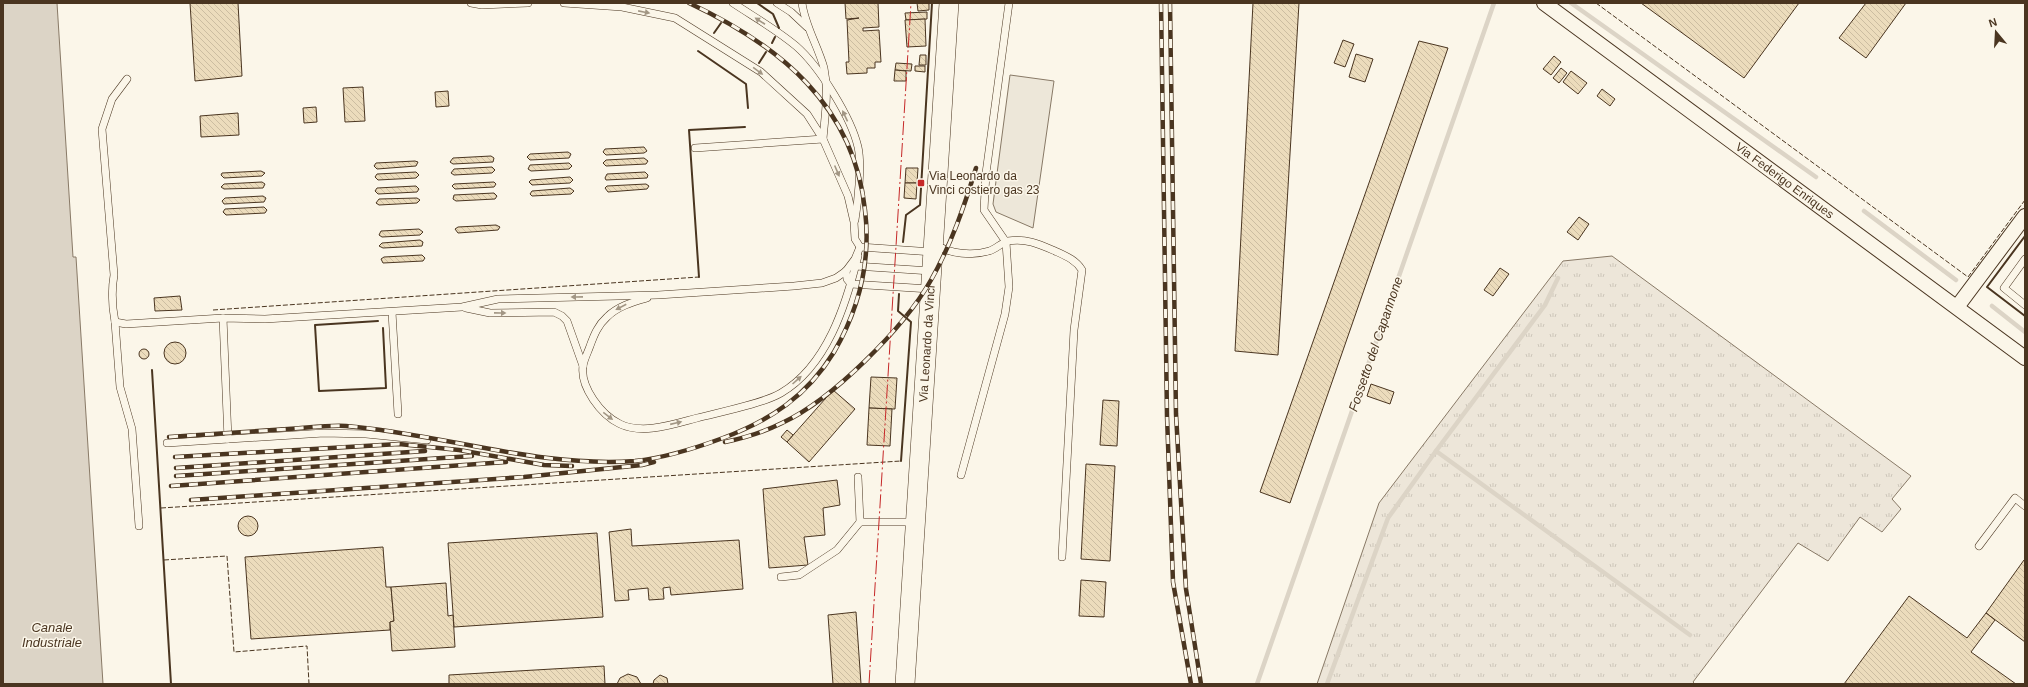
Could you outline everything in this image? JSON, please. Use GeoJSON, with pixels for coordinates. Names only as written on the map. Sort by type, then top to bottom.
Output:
{"type":"FeatureCollection","features":[{"type":"Feature","properties":{"kind":"main road","name":"Via Leonardo da Vinci"},"geometry":{"type":"LineString","coordinates":[[905,684],[949,3]]}},
{"type":"Feature","properties":{"kind":"street","name":"Via Federigo Enriques"},"geometry":{"type":"LineString","coordinates":[[1544,3],[2025,358]]}},
{"type":"Feature","properties":{"kind":"street"},"geometry":{"type":"LineString","coordinates":[[1957,307],[2025,216]]}},
{"type":"Feature","properties":{"kind":"lane"},"geometry":{"type":"LineString","coordinates":[[471,3],[482,5],[528,3]]}},
{"type":"Feature","properties":{"kind":"lane"},"geometry":{"type":"LineString","coordinates":[[564,3],[622,7],[675,18],[761,72],[807,114],[823,139],[848,196],[854,222],[855,239],[860,247]]}},
{"type":"Feature","properties":{"kind":"lane"},"geometry":{"type":"LineString","coordinates":[[733,3],[796,46],[813,63],[825,80],[845,115],[858,147],[859,199],[854,222]]}},
{"type":"Feature","properties":{"kind":"lane"},"geometry":{"type":"LineString","coordinates":[[777,3],[791,12],[809,28]]}},
{"type":"Feature","properties":{"kind":"lane"},"geometry":{"type":"LineString","coordinates":[[802,3],[823,68],[825,80],[827,95],[823,139]]}},
{"type":"Feature","properties":{"kind":"lane"},"geometry":{"type":"LineString","coordinates":[[961,475],[1004,314],[1009,287],[1006,242],[984,210],[986,173],[1009,3]]}},
{"type":"Feature","properties":{"kind":"lane"},"geometry":{"type":"LineString","coordinates":[[127,80],[112,100],[102,129],[114,276],[112,289],[120,387],[132,429],[139,526]]}},
{"type":"Feature","properties":{"kind":"lane"},"geometry":{"type":"LineString","coordinates":[[695,148],[823,139]]}},
{"type":"Feature","properties":{"kind":"lane"},"geometry":{"type":"LineString","coordinates":[[860,247],[933,248],[970,254],[990,251],[1006,242],[1032,241],[1067,256],[1078,263],[1082,270],[1074,330],[1062,557]]}},
{"type":"Feature","properties":{"kind":"lane"},"geometry":{"type":"LineString","coordinates":[[462,307],[490,313],[554,312],[562,316],[567,321],[583,366],[589,393],[596,404],[607,416],[621,425],[638,428],[665,426],[770,398],[790,386],[818,356],[834,330],[851,284],[854,264],[860,247]]}},
{"type":"Feature","properties":{"kind":"lane"},"geometry":{"type":"LineString","coordinates":[[2025,259],[2004,288],[2025,305]]}},
{"type":"Feature","properties":{"kind":"lane"},"geometry":{"type":"LineString","coordinates":[[115,322],[126,324],[223,318],[265,319],[462,307],[498,299],[658,295],[801,285],[822,283],[836,278],[854,264]]}},
{"type":"Feature","properties":{"kind":"lane"},"geometry":{"type":"LineString","coordinates":[[854,264],[930,280]]}},
{"type":"Feature","properties":{"kind":"lane"},"geometry":{"type":"LineString","coordinates":[[846,271],[847,279],[851,284]]}},
{"type":"Feature","properties":{"kind":"lane"},"geometry":{"type":"LineString","coordinates":[[851,284],[930,280]]}},
{"type":"Feature","properties":{"kind":"lane"},"geometry":{"type":"LineString","coordinates":[[583,366],[597,329],[605,318],[628,304],[658,295]]}},
{"type":"Feature","properties":{"kind":"lane"},"geometry":{"type":"LineString","coordinates":[[392,312],[398,414]]}},
{"type":"Feature","properties":{"kind":"lane"},"geometry":{"type":"LineString","coordinates":[[223,318],[228,439]]}},
{"type":"Feature","properties":{"kind":"lane"},"geometry":{"type":"LineString","coordinates":[[167,443],[324,432],[366,434],[428,440]]}},
{"type":"Feature","properties":{"kind":"lane"},"geometry":{"type":"LineString","coordinates":[[781,577],[799,575],[837,550],[860,522],[858,477]]}},
{"type":"Feature","properties":{"kind":"lane"},"geometry":{"type":"LineString","coordinates":[[1979,546],[2015,498],[2025,506]]}},
{"type":"Feature","properties":{"kind":"lane"},"geometry":{"type":"LineString","coordinates":[[860,522],[915,522]]}},
{"type":"Feature","properties":{"kind":"green space"},"geometry":{"type":"Polygon","coordinates":[[[1612,256],[1911,476],[1892,499],[1901,509],[1882,532],[1860,517],[1828,561],[1798,543],[1693,682],[1695,684],[1317,684],[1379,503],[1563,261],[1612,256]]]}},
{"type":"Feature","properties":{"kind":"shaded area"},"geometry":{"type":"Polygon","coordinates":[[[1010,75],[1054,81],[1033,228],[996,212],[993,204],[1010,75]]]}},
{"type":"Feature","properties":{"kind":"water","name":"Canale Industriale"},"geometry":{"type":"Polygon","coordinates":[[[3,3],[57,3],[73,257],[76,257],[103,684],[3,684],[3,3]]]}},
{"type":"Feature","properties":{"kind":"building"},"geometry":{"type":"Polygon","coordinates":[[[190,3],[238,3],[242,76],[195,81],[190,3]]]}},
{"type":"Feature","properties":{"kind":"building"},"geometry":{"type":"Polygon","coordinates":[[[845,3],[878,3],[879,27],[863,28],[863,31],[879,30],[881,62],[875,62],[875,68],[867,68],[867,73],[847,74],[846,62],[849,62],[847,20],[859,18],[846,19],[845,3]]]}},
{"type":"Feature","properties":{"kind":"building"},"geometry":{"type":"Polygon","coordinates":[[[917,3],[929,3],[929,10],[918,11],[917,3]]]}},
{"type":"Feature","properties":{"kind":"building"},"geometry":{"type":"Polygon","coordinates":[[[1253,3],[1299,3],[1278,355],[1235,351],[1253,3]]]}},
{"type":"Feature","properties":{"kind":"building"},"geometry":{"type":"Polygon","coordinates":[[[1641,3],[1799,3],[1744,78],[1641,3]]]}},
{"type":"Feature","properties":{"kind":"building"},"geometry":{"type":"Polygon","coordinates":[[[1866,3],[1906,3],[1866,58],[1839,38],[1866,3]]]}},
{"type":"Feature","properties":{"kind":"building"},"geometry":{"type":"Polygon","coordinates":[[[927,12],[927,19],[906,20],[905,13],[927,12]]]}},
{"type":"Feature","properties":{"kind":"building"},"geometry":{"type":"Polygon","coordinates":[[[925,19],[926,46],[907,47],[905,20],[925,19]]]}},
{"type":"Feature","properties":{"kind":"building"},"geometry":{"type":"Polygon","coordinates":[[[1343,40],[1354,44],[1345,67],[1334,63],[1343,40]]]}},
{"type":"Feature","properties":{"kind":"building"},"geometry":{"type":"Polygon","coordinates":[[[1419,41],[1448,48],[1290,503],[1260,492],[1419,41]]]}},
{"type":"Feature","properties":{"kind":"building"},"geometry":{"type":"Polygon","coordinates":[[[1356,54],[1373,59],[1365,82],[1349,77],[1356,54]]]}},
{"type":"Feature","properties":{"kind":"building"},"geometry":{"type":"Polygon","coordinates":[[[920,55],[926,55],[926,65],[919,65],[920,55]]]}},
{"type":"Feature","properties":{"kind":"building"},"geometry":{"type":"Polygon","coordinates":[[[1554,56],[1561,62],[1551,75],[1543,69],[1554,56]]]}},
{"type":"Feature","properties":{"kind":"building"},"geometry":{"type":"Polygon","coordinates":[[[896,63],[912,64],[911,71],[895,70],[896,63]]]}},
{"type":"Feature","properties":{"kind":"building"},"geometry":{"type":"Polygon","coordinates":[[[915,66],[925,66],[925,72],[915,71],[915,66]]]}},
{"type":"Feature","properties":{"kind":"building"},"geometry":{"type":"Polygon","coordinates":[[[1561,68],[1567,73],[1559,83],[1553,78],[1561,68]]]}},
{"type":"Feature","properties":{"kind":"building"},"geometry":{"type":"Polygon","coordinates":[[[895,70],[906,71],[906,81],[894,81],[895,70]]]}},
{"type":"Feature","properties":{"kind":"building"},"geometry":{"type":"Polygon","coordinates":[[[1571,71],[1587,83],[1578,94],[1563,82],[1571,71]]]}},
{"type":"Feature","properties":{"kind":"building"},"geometry":{"type":"Polygon","coordinates":[[[363,87],[365,121],[345,122],[343,88],[363,87]]]}},
{"type":"Feature","properties":{"kind":"building"},"geometry":{"type":"Polygon","coordinates":[[[1602,89],[1615,99],[1610,106],[1597,96],[1602,89]]]}},
{"type":"Feature","properties":{"kind":"building"},"geometry":{"type":"Polygon","coordinates":[[[448,91],[449,106],[436,107],[435,92],[448,91]]]}},
{"type":"Feature","properties":{"kind":"building"},"geometry":{"type":"Polygon","coordinates":[[[316,107],[317,122],[304,123],[303,108],[316,107]]]}},
{"type":"Feature","properties":{"kind":"building"},"geometry":{"type":"Polygon","coordinates":[[[238,113],[239,135],[201,137],[200,116],[238,113]]]}},
{"type":"Feature","properties":{"kind":"building"},"geometry":{"type":"Polygon","coordinates":[[[644,147],[647,151],[644,153],[606,155],[603,152],[605,149],[644,147]]]}},
{"type":"Feature","properties":{"kind":"building"},"geometry":{"type":"Polygon","coordinates":[[[568,152],[571,154],[569,158],[530,160],[527,157],[530,154],[568,152]]]}},
{"type":"Feature","properties":{"kind":"building"},"geometry":{"type":"Polygon","coordinates":[[[491,156],[494,158],[493,162],[453,164],[450,162],[453,158],[491,156]]]}},
{"type":"Feature","properties":{"kind":"building"},"geometry":{"type":"Polygon","coordinates":[[[644,158],[648,161],[646,164],[606,166],[603,163],[606,160],[644,158]]]}},
{"type":"Feature","properties":{"kind":"building"},"geometry":{"type":"Polygon","coordinates":[[[418,162],[416,166],[377,169],[374,166],[376,163],[418,162]]]}},
{"type":"Feature","properties":{"kind":"building"},"geometry":{"type":"Polygon","coordinates":[[[569,163],[572,166],[569,169],[531,171],[528,169],[530,165],[569,163]]]}},
{"type":"Feature","properties":{"kind":"building"},"geometry":{"type":"Polygon","coordinates":[[[492,167],[495,170],[492,173],[454,175],[451,173],[454,169],[492,167]]]}},
{"type":"Feature","properties":{"kind":"building"},"geometry":{"type":"Polygon","coordinates":[[[906,168],[918,168],[917,183],[905,183],[906,168]]]}},
{"type":"Feature","properties":{"kind":"building"},"geometry":{"type":"Polygon","coordinates":[[[261,171],[265,173],[262,176],[224,178],[221,175],[222,173],[261,171]]]}},
{"type":"Feature","properties":{"kind":"building"},"geometry":{"type":"Polygon","coordinates":[[[416,172],[419,175],[416,178],[378,180],[375,177],[377,174],[416,172]]]}},
{"type":"Feature","properties":{"kind":"building"},"geometry":{"type":"Polygon","coordinates":[[[645,172],[648,175],[647,178],[606,180],[605,178],[607,174],[645,172]]]}},
{"type":"Feature","properties":{"kind":"building"},"geometry":{"type":"Polygon","coordinates":[[[570,177],[573,180],[570,183],[532,185],[529,182],[531,180],[570,177]]]}},
{"type":"Feature","properties":{"kind":"building"},"geometry":{"type":"Polygon","coordinates":[[[262,182],[265,184],[263,188],[224,189],[221,187],[224,184],[262,182]]]}},
{"type":"Feature","properties":{"kind":"building"},"geometry":{"type":"Polygon","coordinates":[[[494,182],[496,184],[494,187],[455,189],[452,186],[454,184],[494,182]]]}},
{"type":"Feature","properties":{"kind":"building"},"geometry":{"type":"Polygon","coordinates":[[[905,183],[917,183],[916,199],[904,198],[905,183]]]}},
{"type":"Feature","properties":{"kind":"building"},"geometry":{"type":"Polygon","coordinates":[[[646,184],[649,186],[647,189],[608,192],[605,188],[607,186],[646,184]]]}},
{"type":"Feature","properties":{"kind":"building"},"geometry":{"type":"Polygon","coordinates":[[[416,186],[419,189],[417,192],[378,194],[375,191],[377,188],[416,186]]]}},
{"type":"Feature","properties":{"kind":"building"},"geometry":{"type":"Polygon","coordinates":[[[570,188],[574,191],[571,194],[532,196],[530,194],[532,191],[570,188]]]}},
{"type":"Feature","properties":{"kind":"building"},"geometry":{"type":"Polygon","coordinates":[[[494,193],[497,196],[495,199],[456,201],[453,199],[454,195],[494,193]]]}},
{"type":"Feature","properties":{"kind":"building"},"geometry":{"type":"Polygon","coordinates":[[[263,196],[266,198],[264,202],[224,204],[222,201],[225,198],[263,196]]]}},
{"type":"Feature","properties":{"kind":"building"},"geometry":{"type":"Polygon","coordinates":[[[417,198],[420,200],[417,203],[379,205],[376,203],[379,199],[417,198]]]}},
{"type":"Feature","properties":{"kind":"building"},"geometry":{"type":"Polygon","coordinates":[[[264,207],[267,210],[265,213],[226,215],[223,212],[225,209],[264,207]]]}},
{"type":"Feature","properties":{"kind":"building"},"geometry":{"type":"Polygon","coordinates":[[[1579,217],[1589,224],[1578,240],[1567,232],[1579,217]]]}},
{"type":"Feature","properties":{"kind":"building"},"geometry":{"type":"Polygon","coordinates":[[[496,225],[500,227],[498,230],[458,233],[455,229],[458,227],[496,225]]]}},
{"type":"Feature","properties":{"kind":"building"},"geometry":{"type":"Polygon","coordinates":[[[419,229],[423,232],[420,235],[382,237],[379,235],[381,231],[419,229]]]}},
{"type":"Feature","properties":{"kind":"building"},"geometry":{"type":"Polygon","coordinates":[[[420,240],[423,242],[422,246],[383,248],[379,246],[382,243],[420,240]]]}},
{"type":"Feature","properties":{"kind":"building"},"geometry":{"type":"Polygon","coordinates":[[[422,255],[425,258],[423,261],[383,263],[381,259],[384,257],[422,255]]]}},
{"type":"Feature","properties":{"kind":"building"},"geometry":{"type":"Polygon","coordinates":[[[1500,268],[1509,274],[1493,296],[1484,290],[1500,268]]]}},
{"type":"Feature","properties":{"kind":"building"},"geometry":{"type":"Polygon","coordinates":[[[180,296],[182,310],[155,311],[154,298],[180,296]]]}},
{"type":"Feature","properties":{"kind":"building"},"geometry":{"type":"Polygon","coordinates":[[[175,342],[183,345],[186,353],[183,361],[175,364],[167,361],[164,353],[167,345],[175,342]]]}},
{"type":"Feature","properties":{"kind":"building"},"geometry":{"type":"Polygon","coordinates":[[[142,349],[146,349],[148,350],[148,358],[142,359],[139,356],[139,352],[142,349]]]}},
{"type":"Feature","properties":{"kind":"building"},"geometry":{"type":"Polygon","coordinates":[[[871,377],[897,378],[895,409],[869,408],[871,377]]]}},
{"type":"Feature","properties":{"kind":"building"},"geometry":{"type":"Polygon","coordinates":[[[1371,384],[1394,392],[1390,404],[1367,396],[1371,384]]]}},
{"type":"Feature","properties":{"kind":"building"},"geometry":{"type":"Polygon","coordinates":[[[833,390],[855,409],[809,462],[787,442],[833,390]]]}},
{"type":"Feature","properties":{"kind":"building"},"geometry":{"type":"Polygon","coordinates":[[[1103,400],[1119,401],[1117,446],[1100,445],[1103,400]]]}},
{"type":"Feature","properties":{"kind":"building"},"geometry":{"type":"Polygon","coordinates":[[[869,408],[892,409],[890,446],[867,445],[869,408]]]}},
{"type":"Feature","properties":{"kind":"building"},"geometry":{"type":"Polygon","coordinates":[[[787,430],[793,435],[787,442],[781,437],[787,430]]]}},
{"type":"Feature","properties":{"kind":"building"},"geometry":{"type":"Polygon","coordinates":[[[1086,464],[1115,466],[1110,561],[1081,559],[1086,464]]]}},
{"type":"Feature","properties":{"kind":"building"},"geometry":{"type":"Polygon","coordinates":[[[837,480],[840,505],[823,508],[825,535],[804,537],[808,565],[769,568],[763,489],[837,480]]]}},
{"type":"Feature","properties":{"kind":"building"},"geometry":{"type":"Polygon","coordinates":[[[248,516],[255,519],[258,526],[255,533],[248,536],[241,533],[238,526],[241,519],[248,516]]]}},
{"type":"Feature","properties":{"kind":"building"},"geometry":{"type":"Polygon","coordinates":[[[631,529],[632,546],[739,540],[743,589],[671,595],[670,587],[663,588],[664,599],[649,600],[648,588],[628,590],[629,600],[615,601],[609,532],[631,529]]]}},
{"type":"Feature","properties":{"kind":"building"},"geometry":{"type":"Polygon","coordinates":[[[597,533],[603,617],[454,627],[448,543],[597,533]]]}},
{"type":"Feature","properties":{"kind":"building"},"geometry":{"type":"Polygon","coordinates":[[[383,547],[386,587],[391,587],[394,621],[390,622],[390,630],[251,639],[245,557],[383,547]]]}},
{"type":"Feature","properties":{"kind":"building"},"geometry":{"type":"Polygon","coordinates":[[[2024,560],[2025,561],[2025,642],[1986,613],[2024,560]]]}},
{"type":"Feature","properties":{"kind":"building"},"geometry":{"type":"Polygon","coordinates":[[[1081,580],[1106,582],[1104,617],[1079,616],[1081,580]]]}},
{"type":"Feature","properties":{"kind":"building"},"geometry":{"type":"Polygon","coordinates":[[[446,583],[448,616],[453,615],[455,647],[392,651],[390,622],[394,621],[391,587],[446,583]]]}},
{"type":"Feature","properties":{"kind":"building"},"geometry":{"type":"Polygon","coordinates":[[[1909,596],[1967,638],[1986,613],[1995,620],[1971,652],[2016,684],[1844,684],[1909,596]]]}},
{"type":"Feature","properties":{"kind":"building"},"geometry":{"type":"Polygon","coordinates":[[[856,612],[861,684],[833,684],[828,615],[856,612]]]}},
{"type":"Feature","properties":{"kind":"building"},"geometry":{"type":"Polygon","coordinates":[[[604,666],[605,684],[449,684],[449,675],[604,666]]]}},
{"type":"Feature","properties":{"kind":"building"},"geometry":{"type":"Polygon","coordinates":[[[628,674],[637,677],[641,684],[617,684],[620,678],[628,674]]]}},
{"type":"Feature","properties":{"kind":"building"},"geometry":{"type":"Polygon","coordinates":[[[660,675],[667,678],[668,684],[653,684],[654,680],[660,675]]]}},
{"type":"Feature","properties":{"kind":"waterway","name":"Fossetto del Capannone"},"geometry":{"type":"LineString","coordinates":[[1257,684],[1494,3]]}},
{"type":"Feature","properties":{"kind":"waterway"},"geometry":{"type":"LineString","coordinates":[[1571,3],[1816,177]]}},
{"type":"Feature","properties":{"kind":"waterway"},"geometry":{"type":"LineString","coordinates":[[1864,211],[1956,280]]}},
{"type":"Feature","properties":{"kind":"waterway"},"geometry":{"type":"LineString","coordinates":[[1327,684],[1388,518],[1545,305],[1558,278]]}},
{"type":"Feature","properties":{"kind":"waterway"},"geometry":{"type":"LineString","coordinates":[[1992,306],[2025,332]]}},
{"type":"Feature","properties":{"kind":"waterway"},"geometry":{"type":"LineString","coordinates":[[1436,451],[1690,635]]}},
{"type":"Feature","properties":{"kind":"railway"},"geometry":{"type":"LineString","coordinates":[[169,437],[324,426],[346,426],[382,430],[562,460],[599,462],[635,461],[657,458],[713,442],[757,423],[786,405],[800,394],[823,368],[843,336],[861,284],[866,247],[866,229],[865,210],[858,173],[846,139],[828,109],[807,83],[781,59],[753,38],[689,3]]}},
{"type":"Feature","properties":{"kind":"railway"},"geometry":{"type":"LineString","coordinates":[[1161,3],[1167,416],[1173,582],[1191,684]]}},
{"type":"Feature","properties":{"kind":"railway"},"geometry":{"type":"LineString","coordinates":[[1170,3],[1176,414],[1186,589],[1201,684]]}},
{"type":"Feature","properties":{"kind":"railway"},"geometry":{"type":"LineString","coordinates":[[725,442],[747,437],[768,429],[802,412],[823,398],[844,380],[885,340],[919,299],[938,267],[956,226],[976,168]]}},
{"type":"Feature","properties":{"kind":"railway"},"geometry":{"type":"LineString","coordinates":[[175,457],[399,444],[459,450],[544,465],[572,466]]}},
{"type":"Feature","properties":{"kind":"railway"},"geometry":{"type":"LineString","coordinates":[[176,468],[425,451]]}},
{"type":"Feature","properties":{"kind":"railway"},"geometry":{"type":"LineString","coordinates":[[176,476],[472,456]]}},
{"type":"Feature","properties":{"kind":"railway"},"geometry":{"type":"LineString","coordinates":[[171,486],[506,462]]}},
{"type":"Feature","properties":{"kind":"railway"},"geometry":{"type":"LineString","coordinates":[[191,500],[524,477],[642,465],[654,462]]}},
{"type":"Feature","properties":{"kind":"fence"},"geometry":{"type":"LineString","coordinates":[[1596,3],[1968,277],[2025,200]]}},
{"type":"Feature","properties":{"kind":"fence"},"geometry":{"type":"LineString","coordinates":[[213,310],[699,277]]}},
{"type":"Feature","properties":{"kind":"fence"},"geometry":{"type":"LineString","coordinates":[[161,508],[901,461]]}},
{"type":"Feature","properties":{"kind":"fence"},"geometry":{"type":"LineString","coordinates":[[164,560],[227,556],[234,652],[307,646],[309,684]]}},
{"type":"Feature","properties":{"kind":"wall"},"geometry":{"type":"LineString","coordinates":[[757,3],[773,14],[779,28]]}},
{"type":"Feature","properties":{"kind":"wall"},"geometry":{"type":"LineString","coordinates":[[903,242],[906,215],[920,205],[932,3]]}},
{"type":"Feature","properties":{"kind":"wall"},"geometry":{"type":"LineString","coordinates":[[714,33],[721,23]]}},
{"type":"Feature","properties":{"kind":"wall"},"geometry":{"type":"LineString","coordinates":[[772,43],[775,37]]}},
{"type":"Feature","properties":{"kind":"wall"},"geometry":{"type":"LineString","coordinates":[[698,51],[746,84],[748,108]]}},
{"type":"Feature","properties":{"kind":"wall"},"geometry":{"type":"LineString","coordinates":[[759,63],[766,52]]}},
{"type":"Feature","properties":{"kind":"wall"},"geometry":{"type":"LineString","coordinates":[[699,277],[689,130],[745,127]]}},
{"type":"Feature","properties":{"kind":"wall"},"geometry":{"type":"LineString","coordinates":[[2025,236],[1987,287],[2025,316]]}},
{"type":"Feature","properties":{"kind":"wall"},"geometry":{"type":"LineString","coordinates":[[899,294],[898,311],[911,322],[901,461]]}},
{"type":"Feature","properties":{"kind":"wall"},"geometry":{"type":"LineString","coordinates":[[378,321],[315,325],[319,391],[386,388],[383,328]]}},
{"type":"Feature","properties":{"kind":"wall"},"geometry":{"type":"LineString","coordinates":[[152,370],[171,684]]}},
{"type":"Feature","properties":{"kind":"power"},"geometry":{"type":"LineString","coordinates":[[869,684],[911,3]]}},
{"type":"Feature","properties":{"kind":"place","name":"Via Leonardo da Vinci costiero gas 23"},"geometry":{"type":"Point","coordinates":[921,183]}}]}
